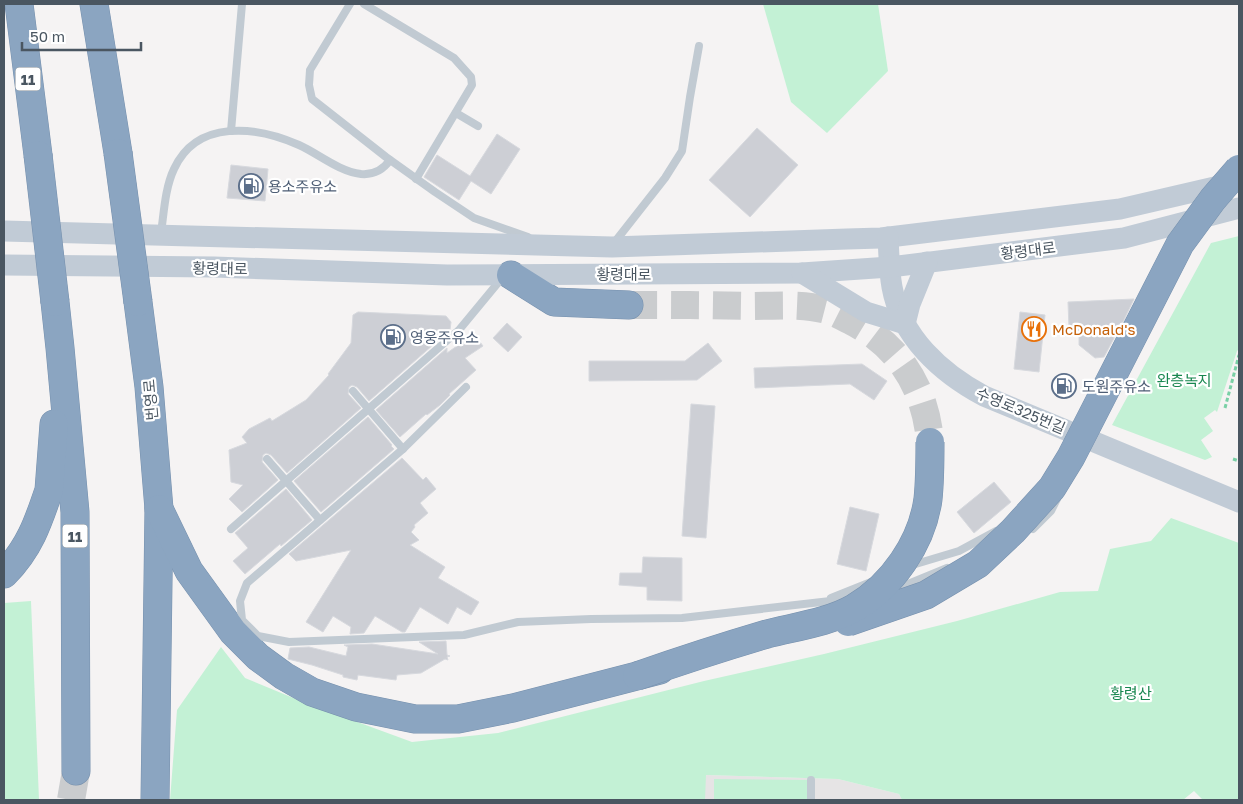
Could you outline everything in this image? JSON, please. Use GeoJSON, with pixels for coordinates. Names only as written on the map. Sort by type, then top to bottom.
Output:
{"type":"FeatureCollection","features":[{"type":"Feature","properties":{"kind":"highway","name":"11"},"geometry":{"type":"LineString","coordinates":[[19,4],[55,302],[75,512],[76,771]]}},
{"type":"Feature","properties":{"kind":"highway","name":"번영로"},"geometry":{"type":"LineString","coordinates":[[94,4],[118,153],[149,387],[159,509],[155,800]]}},
{"type":"Feature","properties":{"kind":"highway"},"geometry":{"type":"LineString","coordinates":[[159,509],[189,570],[232,632],[258,657],[284,676],[312,692],[356,707],[414,719],[458,719],[513,708],[848,622],[926,595],[978,564],[1014,531],[1052,488],[1071,457],[1180,244],[1213,199],[1239,169]]}},
{"type":"Feature","properties":{"kind":"highway"},"geometry":{"type":"LineString","coordinates":[[508,275],[554,302],[629,305]]}},
{"type":"Feature","properties":{"kind":"highway"},"geometry":{"type":"LineString","coordinates":[[4,574],[25,550],[36,529],[49,490],[60,348]]}},
{"type":"Feature","properties":{"kind":"highway"},"geometry":{"type":"LineString","coordinates":[[638,676],[715,649],[832,617],[854,608],[872,594],[889,579],[904,561],[922,523],[928,500],[930,442]]}},
{"type":"Feature","properties":{"kind":"main road","name":"황령대로"},"geometry":{"type":"LineString","coordinates":[[4,231],[612,247],[888,237],[1120,209],[1239,182]]}},
{"type":"Feature","properties":{"kind":"main road","name":"황령대로"},"geometry":{"type":"LineString","coordinates":[[4,265],[214,267],[447,275],[802,273],[890,267],[1124,238],[1239,208]]}},
{"type":"Feature","properties":{"kind":"main road","name":"수영로325번길"},"geometry":{"type":"LineString","coordinates":[[888,237],[892,289],[905,324],[926,352],[961,384],[1067,440],[1239,502]]}},
{"type":"Feature","properties":{"kind":"main road"},"geometry":{"type":"LineString","coordinates":[[802,273],[866,312],[905,324],[910,304],[928,262]]}},
{"type":"Feature","properties":{"kind":"lane"},"geometry":{"type":"LineString","coordinates":[[231,131],[242,4]]}},
{"type":"Feature","properties":{"kind":"lane"},"geometry":{"type":"LineString","coordinates":[[350,4],[310,70],[309,86],[312,99],[416,180],[474,218],[554,246]]}},
{"type":"Feature","properties":{"kind":"lane"},"geometry":{"type":"LineString","coordinates":[[364,4],[454,58],[471,77],[472,85],[416,180]]}},
{"type":"Feature","properties":{"kind":"lane"},"geometry":{"type":"LineString","coordinates":[[612,247],[665,178],[682,151],[699,46]]}},
{"type":"Feature","properties":{"kind":"lane"},"geometry":{"type":"LineString","coordinates":[[456,113],[478,126]]}},
{"type":"Feature","properties":{"kind":"lane"},"geometry":{"type":"LineString","coordinates":[[161,236],[167,191],[174,169],[184,153],[195,142],[209,134],[231,131],[257,132],[297,144],[345,170],[362,174],[378,172],[390,160]]}},
{"type":"Feature","properties":{"kind":"lane"},"geometry":{"type":"LineString","coordinates":[[231,529],[460,330],[508,275]]}},
{"type":"Feature","properties":{"kind":"lane"},"geometry":{"type":"LineString","coordinates":[[466,387],[403,449],[247,583],[240,601],[242,620],[258,636],[289,642],[464,635],[518,622],[682,618],[884,594],[953,565]]}},
{"type":"Feature","properties":{"kind":"lane"},"geometry":{"type":"LineString","coordinates":[[353,391],[403,449]]}},
{"type":"Feature","properties":{"kind":"lane"},"geometry":{"type":"LineString","coordinates":[[970,558],[1031,531],[1051,511],[1060,492],[1067,440]]}},
{"type":"Feature","properties":{"kind":"lane"},"geometry":{"type":"LineString","coordinates":[[266,459],[320,520]]}},
{"type":"Feature","properties":{"kind":"lane"},"geometry":{"type":"LineString","coordinates":[[820,603],[909,566],[959,551],[1007,526],[1032,503],[1049,481],[1056,464]]}},
{"type":"Feature","properties":{"kind":"lane"},"geometry":{"type":"LineString","coordinates":[[811,780],[811,800]]}},
{"type":"Feature","properties":{"kind":"path"},"geometry":{"type":"LineString","coordinates":[[1224,408],[1239,356]]}},
{"type":"Feature","properties":{"kind":"path"},"geometry":{"type":"LineString","coordinates":[[1233,459],[1239,461]]}},
{"type":"Feature","properties":{"kind":"shaded area"},"geometry":{"type":"Polygon","coordinates":[[[705,775],[838,779],[899,794],[902,800],[705,800],[705,775]]]}},
{"type":"Feature","properties":{"kind":"green space"},"geometry":{"type":"Polygon","coordinates":[[[763,4],[878,4],[888,71],[827,133],[791,102],[763,4]]]}},
{"type":"Feature","properties":{"kind":"green space","name":"완층녹지"},"geometry":{"type":"Polygon","coordinates":[[[1239,236],[1239,349],[1217,412],[1215,410],[1204,418],[1213,431],[1201,440],[1212,457],[1205,460],[1112,425],[1211,243],[1239,236]]]}},
{"type":"Feature","properties":{"kind":"green space","name":"황령산"},"geometry":{"type":"Polygon","coordinates":[[[1171,518],[1239,543],[1239,800],[1203,800],[1194,791],[1183,800],[902,800],[899,794],[838,779],[706,775],[705,800],[170,800],[177,710],[221,647],[245,678],[303,702],[412,742],[498,733],[704,681],[957,621],[1060,592],[1098,591],[1110,549],[1151,541],[1171,518]]]}},
{"type":"Feature","properties":{"kind":"green space"},"geometry":{"type":"Polygon","coordinates":[[[31,601],[39,800],[4,800],[4,603],[31,601]]]}},
{"type":"Feature","properties":{"kind":"green space"},"geometry":{"type":"Polygon","coordinates":[[[714,779],[811,780],[811,800],[714,800],[714,779]]]}},
{"type":"Feature","properties":{"kind":"building"},"geometry":{"type":"Polygon","coordinates":[[[757,128],[798,165],[750,217],[709,180],[757,128]]]}},
{"type":"Feature","properties":{"kind":"building"},"geometry":{"type":"Polygon","coordinates":[[[497,134],[520,149],[491,194],[471,181],[459,200],[424,177],[437,155],[470,176],[497,134]]]}},
{"type":"Feature","properties":{"kind":"building"},"geometry":{"type":"Polygon","coordinates":[[[231,165],[268,169],[265,201],[227,198],[231,165]]]}},
{"type":"Feature","properties":{"kind":"building"},"geometry":{"type":"Polygon","coordinates":[[[1134,299],[1104,357],[1095,358],[1079,345],[1079,332],[1074,332],[1073,327],[1069,328],[1068,302],[1134,299]]]}},
{"type":"Feature","properties":{"kind":"building"},"geometry":{"type":"Polygon","coordinates":[[[358,312],[446,316],[451,322],[450,330],[369,401],[357,387],[352,385],[349,387],[348,394],[361,408],[287,473],[271,455],[266,453],[263,455],[262,462],[278,480],[242,512],[229,499],[243,485],[231,482],[229,450],[247,443],[242,437],[249,429],[270,418],[272,421],[306,400],[329,375],[351,343],[353,315],[358,312]]]}},
{"type":"Feature","properties":{"kind":"building"},"geometry":{"type":"Polygon","coordinates":[[[1020,312],[1045,315],[1039,372],[1014,369],[1020,312]]]}},
{"type":"Feature","properties":{"kind":"building"},"geometry":{"type":"Polygon","coordinates":[[[507,323],[522,337],[508,352],[493,338],[507,323]]]}},
{"type":"Feature","properties":{"kind":"building"},"geometry":{"type":"Polygon","coordinates":[[[474,334],[483,346],[465,358],[476,370],[449,394],[440,405],[426,414],[400,437],[376,410],[447,348],[447,353],[474,334]]]}},
{"type":"Feature","properties":{"kind":"building"},"geometry":{"type":"Polygon","coordinates":[[[708,343],[722,361],[697,380],[589,381],[589,361],[685,361],[708,343]]]}},
{"type":"Feature","properties":{"kind":"building"},"geometry":{"type":"Polygon","coordinates":[[[862,364],[887,381],[874,400],[850,384],[755,388],[754,368],[862,364]]]}},
{"type":"Feature","properties":{"kind":"building"},"geometry":{"type":"Polygon","coordinates":[[[691,404],[715,406],[706,538],[682,536],[691,404]]]}},
{"type":"Feature","properties":{"kind":"building"},"geometry":{"type":"Polygon","coordinates":[[[368,417],[394,449],[321,512],[294,481],[368,417]]]}},
{"type":"Feature","properties":{"kind":"building"},"geometry":{"type":"Polygon","coordinates":[[[402,458],[423,480],[426,477],[436,489],[420,503],[428,513],[414,525],[415,527],[411,532],[419,540],[410,545],[445,567],[438,578],[479,602],[471,615],[457,607],[448,624],[420,607],[405,632],[375,616],[364,633],[350,634],[351,627],[333,616],[323,632],[306,622],[351,550],[296,561],[289,554],[402,458]]]}},
{"type":"Feature","properties":{"kind":"building"},"geometry":{"type":"Polygon","coordinates":[[[994,482],[1011,502],[974,533],[957,512],[994,482]]]}},
{"type":"Feature","properties":{"kind":"building"},"geometry":{"type":"Polygon","coordinates":[[[286,489],[312,520],[245,574],[233,561],[248,548],[235,533],[286,489]]]}},
{"type":"Feature","properties":{"kind":"building"},"geometry":{"type":"Polygon","coordinates":[[[850,507],[879,514],[866,571],[837,564],[850,507]]]}},
{"type":"Feature","properties":{"kind":"building"},"geometry":{"type":"Polygon","coordinates":[[[643,557],[682,558],[682,601],[647,600],[647,587],[619,585],[620,573],[642,573],[643,557]]]}},
{"type":"Feature","properties":{"kind":"building"},"geometry":{"type":"Polygon","coordinates":[[[446,641],[447,655],[450,656],[447,657],[448,660],[445,659],[421,673],[397,675],[396,680],[358,675],[357,680],[288,659],[290,648],[309,647],[346,656],[348,647],[344,645],[372,644],[438,654],[419,642],[446,641]]]}},
{"type":"Feature","properties":{"kind":"tunnel"},"geometry":{"type":"LineString","coordinates":[[629,305],[791,306],[820,308],[835,313],[868,331],[896,356],[907,371],[923,404],[930,442]]}},
{"type":"Feature","properties":{"kind":"tunnel"},"geometry":{"type":"LineString","coordinates":[[71,800],[76,771]]}},
{"type":"Feature","properties":{"kind":"place","name":"용소주유소"},"geometry":{"type":"Point","coordinates":[251,186]}},
{"type":"Feature","properties":{"kind":"place","name":"McDonald's"},"geometry":{"type":"Point","coordinates":[1034,329]}},
{"type":"Feature","properties":{"kind":"place","name":"영웅주유소"},"geometry":{"type":"Point","coordinates":[393,337]}},
{"type":"Feature","properties":{"kind":"place","name":"도원주유소"},"geometry":{"type":"Point","coordinates":[1064,386]}}]}
